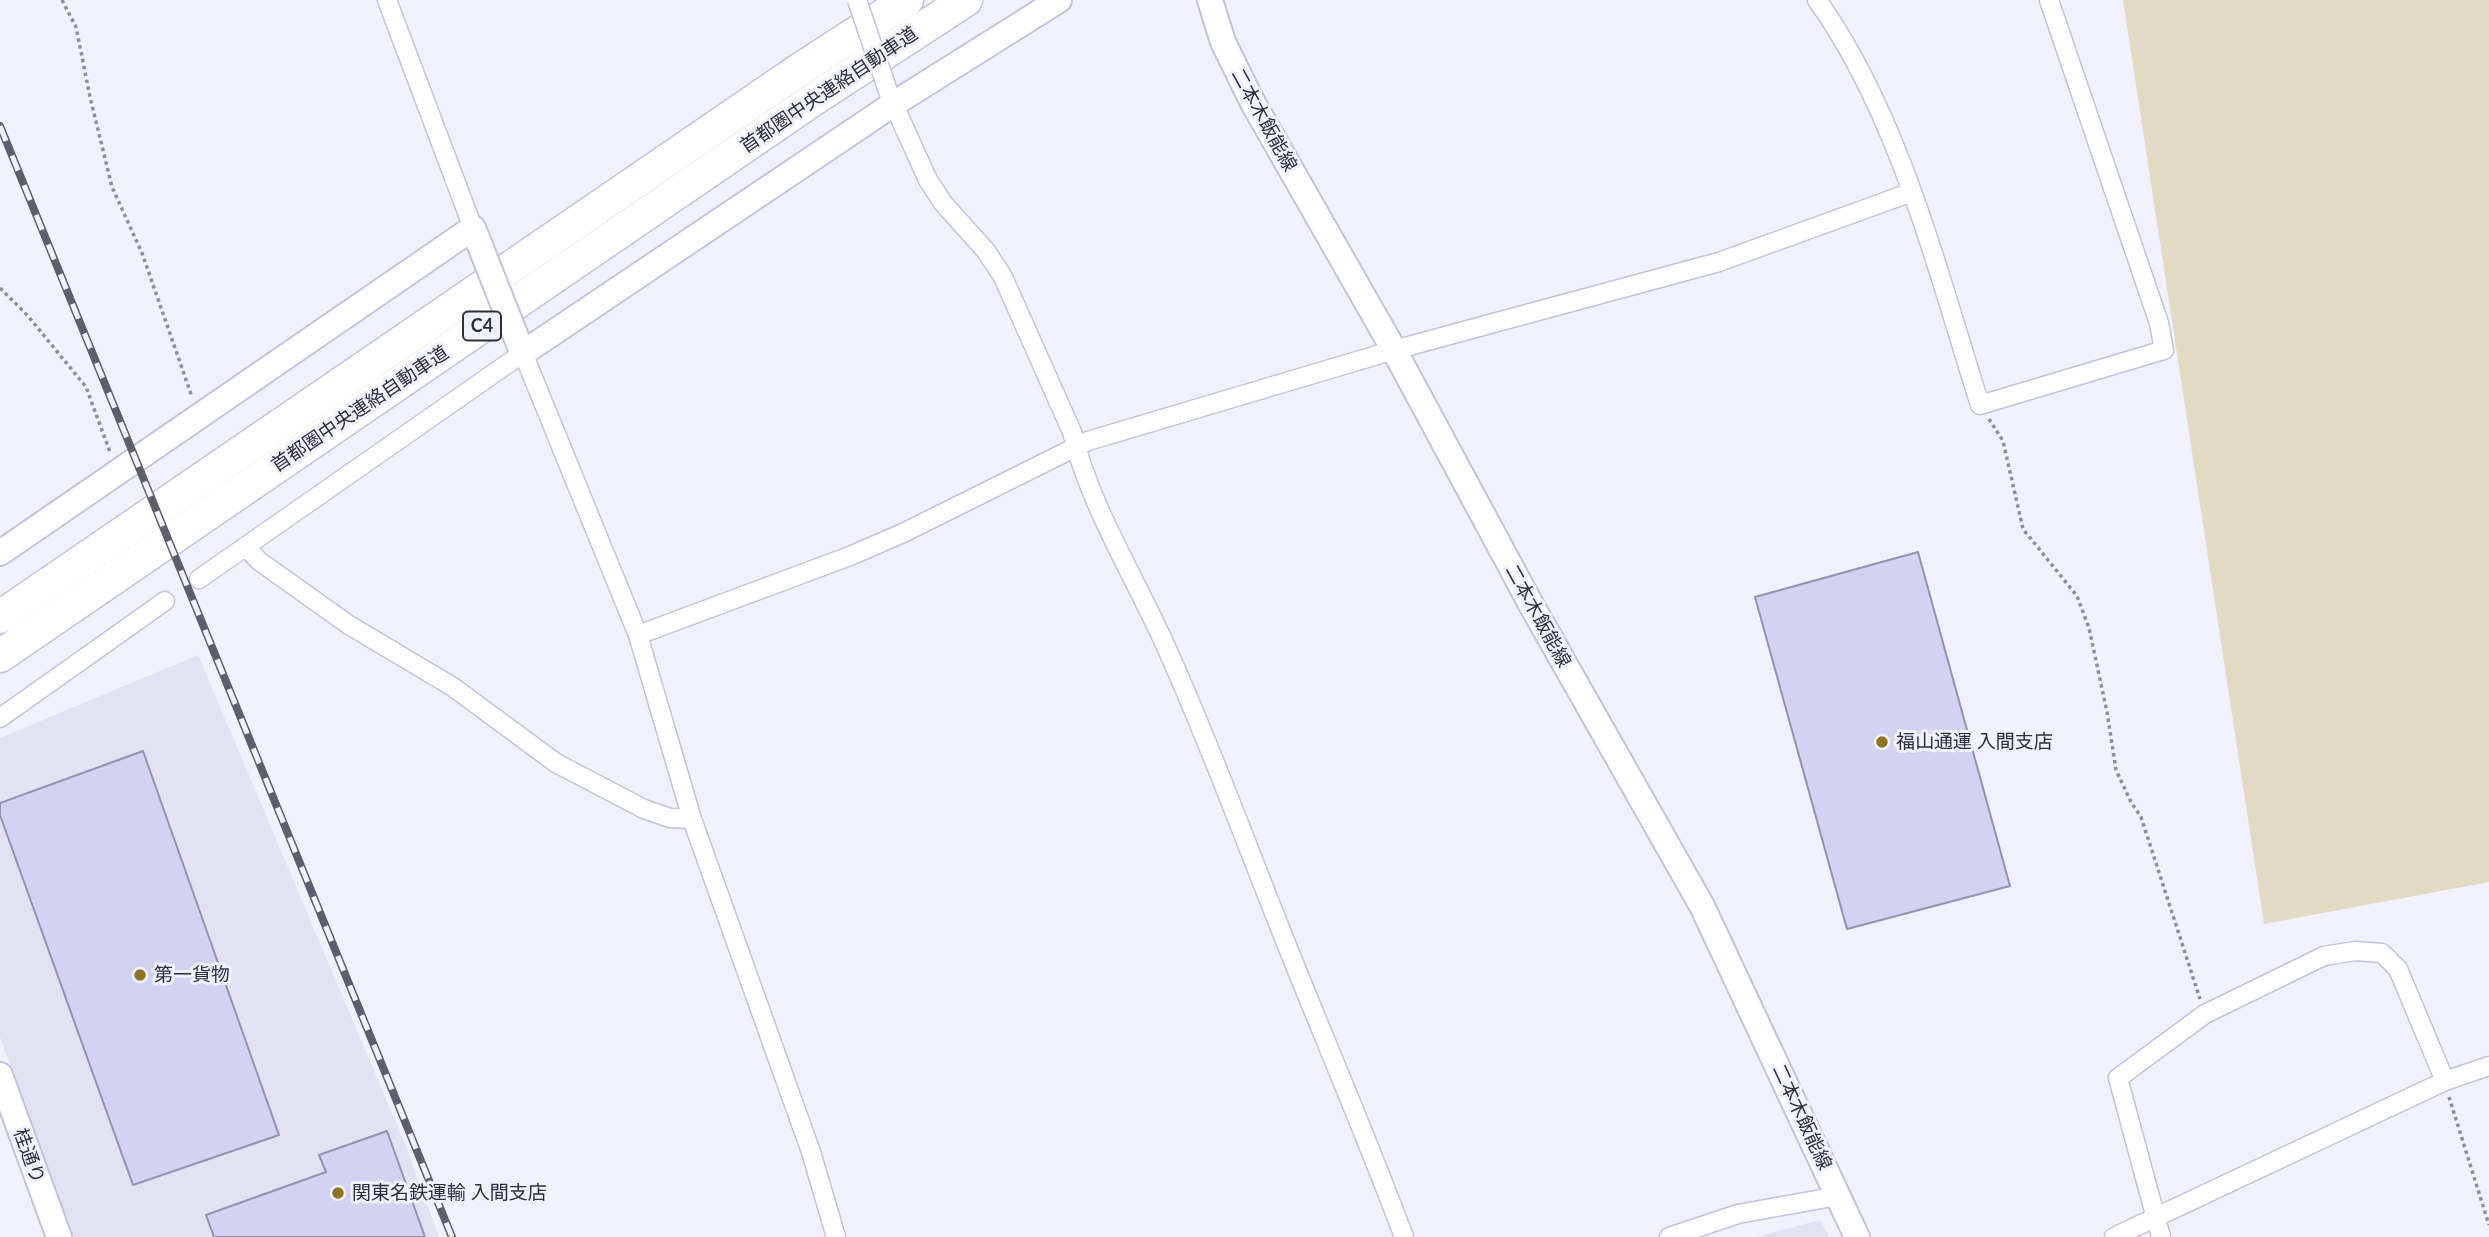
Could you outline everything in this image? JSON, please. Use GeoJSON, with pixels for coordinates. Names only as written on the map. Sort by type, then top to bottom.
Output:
{"type":"FeatureCollection","features":[{"type":"Feature","properties":{"kind":"highway","name":"首都圏中央連絡自動車道"},"geometry":{"type":"LineString","coordinates":[[0,617],[799,70],[907,0]]}},
{"type":"Feature","properties":{"kind":"highway","name":"首都圏中央連絡自動車道"},"geometry":{"type":"LineString","coordinates":[[0,656],[817,97],[966,0]]}},
{"type":"Feature","properties":{"kind":"street"},"geometry":{"type":"LineString","coordinates":[[387,0],[476,236],[638,635],[692,819],[810,1152],[836,1237]]}},
{"type":"Feature","properties":{"kind":"street"},"geometry":{"type":"LineString","coordinates":[[857,0],[890,98],[928,180],[943,203],[986,251],[1003,277],[1072,432],[1109,533],[1167,648],[1404,1237]]}},
{"type":"Feature","properties":{"kind":"street"},"geometry":{"type":"LineString","coordinates":[[199,579],[520,346],[890,98],[1059,0]]}},
{"type":"Feature","properties":{"kind":"street","name":"二本木飯能線"},"geometry":{"type":"LineString","coordinates":[[1210,0],[1236,72],[1394,350],[1520,584],[1702,906],[1857,1237]]}},
{"type":"Feature","properties":{"kind":"street"},"geometry":{"type":"LineString","coordinates":[[1817,0],[1839,30],[1867,84],[1912,192],[1980,405],[2164,350],[2159,323],[2049,0]]}},
{"type":"Feature","properties":{"kind":"street"},"geometry":{"type":"LineString","coordinates":[[638,635],[850,556],[904,533],[1088,441],[1394,350],[1719,262],[1912,192]]}},
{"type":"Feature","properties":{"kind":"street"},"geometry":{"type":"LineString","coordinates":[[0,554],[198,416],[476,236]]}},
{"type":"Feature","properties":{"kind":"street"},"geometry":{"type":"LineString","coordinates":[[246,547],[259,561],[349,625],[453,687],[556,763],[643,810],[670,818],[692,819]]}},
{"type":"Feature","properties":{"kind":"street"},"geometry":{"type":"LineString","coordinates":[[0,718],[165,601]]}},
{"type":"Feature","properties":{"kind":"street"},"geometry":{"type":"LineString","coordinates":[[2161,1237],[2118,1078],[2205,1014],[2324,956],[2355,951],[2382,953],[2398,969],[2445,1081]]}},
{"type":"Feature","properties":{"kind":"street"},"geometry":{"type":"LineString","coordinates":[[2114,1237],[2445,1081],[2489,1066]]}},
{"type":"Feature","properties":{"kind":"street","name":"桂通り"},"geometry":{"type":"LineString","coordinates":[[0,1075],[59,1237]]}},
{"type":"Feature","properties":{"kind":"street"},"geometry":{"type":"LineString","coordinates":[[1669,1237],[1738,1214],[1838,1196]]}},
{"type":"Feature","properties":{"kind":"path"},"geometry":{"type":"LineString","coordinates":[[62,0],[76,27],[112,187],[142,254],[198,416]]}},
{"type":"Feature","properties":{"kind":"path"},"geometry":{"type":"LineString","coordinates":[[0,288],[28,316],[86,387],[118,473]]}},
{"type":"Feature","properties":{"kind":"path"},"geometry":{"type":"LineString","coordinates":[[1980,405],[2003,441],[2023,529],[2077,596],[2089,628],[2116,770],[2141,817],[2205,1014]]}},
{"type":"Feature","properties":{"kind":"path"},"geometry":{"type":"LineString","coordinates":[[2445,1081],[2489,1225]]}},
{"type":"Feature","properties":{"kind":"shaded area"},"geometry":{"type":"Polygon","coordinates":[[[2123,0],[2489,0],[2489,882],[2264,924],[2123,0]]]}},
{"type":"Feature","properties":{"kind":"shaded area"},"geometry":{"type":"Polygon","coordinates":[[[198,655],[406,1146],[439,1237],[73,1237],[0,1037],[0,738],[198,655]]]}},
{"type":"Feature","properties":{"kind":"shaded area"},"geometry":{"type":"Polygon","coordinates":[[[1820,1220],[1829,1237],[1755,1237],[1820,1220]]]}},
{"type":"Feature","properties":{"kind":"building","name":"福山通運 入間支店"},"geometry":{"type":"Polygon","coordinates":[[[1918,552],[2010,886],[1847,929],[1755,597],[1918,552]]]}},
{"type":"Feature","properties":{"kind":"building","name":"第一貨物"},"geometry":{"type":"Polygon","coordinates":[[[143,751],[279,1135],[133,1185],[0,815],[0,803],[143,751]]]}},
{"type":"Feature","properties":{"kind":"building","name":"関東名鉄運輸 入間支店"},"geometry":{"type":"Polygon","coordinates":[[[387,1131],[425,1237],[214,1237],[206,1215],[326,1172],[319,1155],[387,1131]]]}},
{"type":"Feature","properties":{"kind":"railway"},"geometry":{"type":"LineString","coordinates":[[0,126],[452,1237]]}},
{"type":"Feature","properties":{"kind":"place","name":"福山通運 入間支店"},"geometry":{"type":"Point","coordinates":[1882,742]}},
{"type":"Feature","properties":{"kind":"place","name":"第一貨物"},"geometry":{"type":"Point","coordinates":[140,975]}},
{"type":"Feature","properties":{"kind":"place","name":"関東名鉄運輸 入間支店"},"geometry":{"type":"Point","coordinates":[338,1193]}}]}
